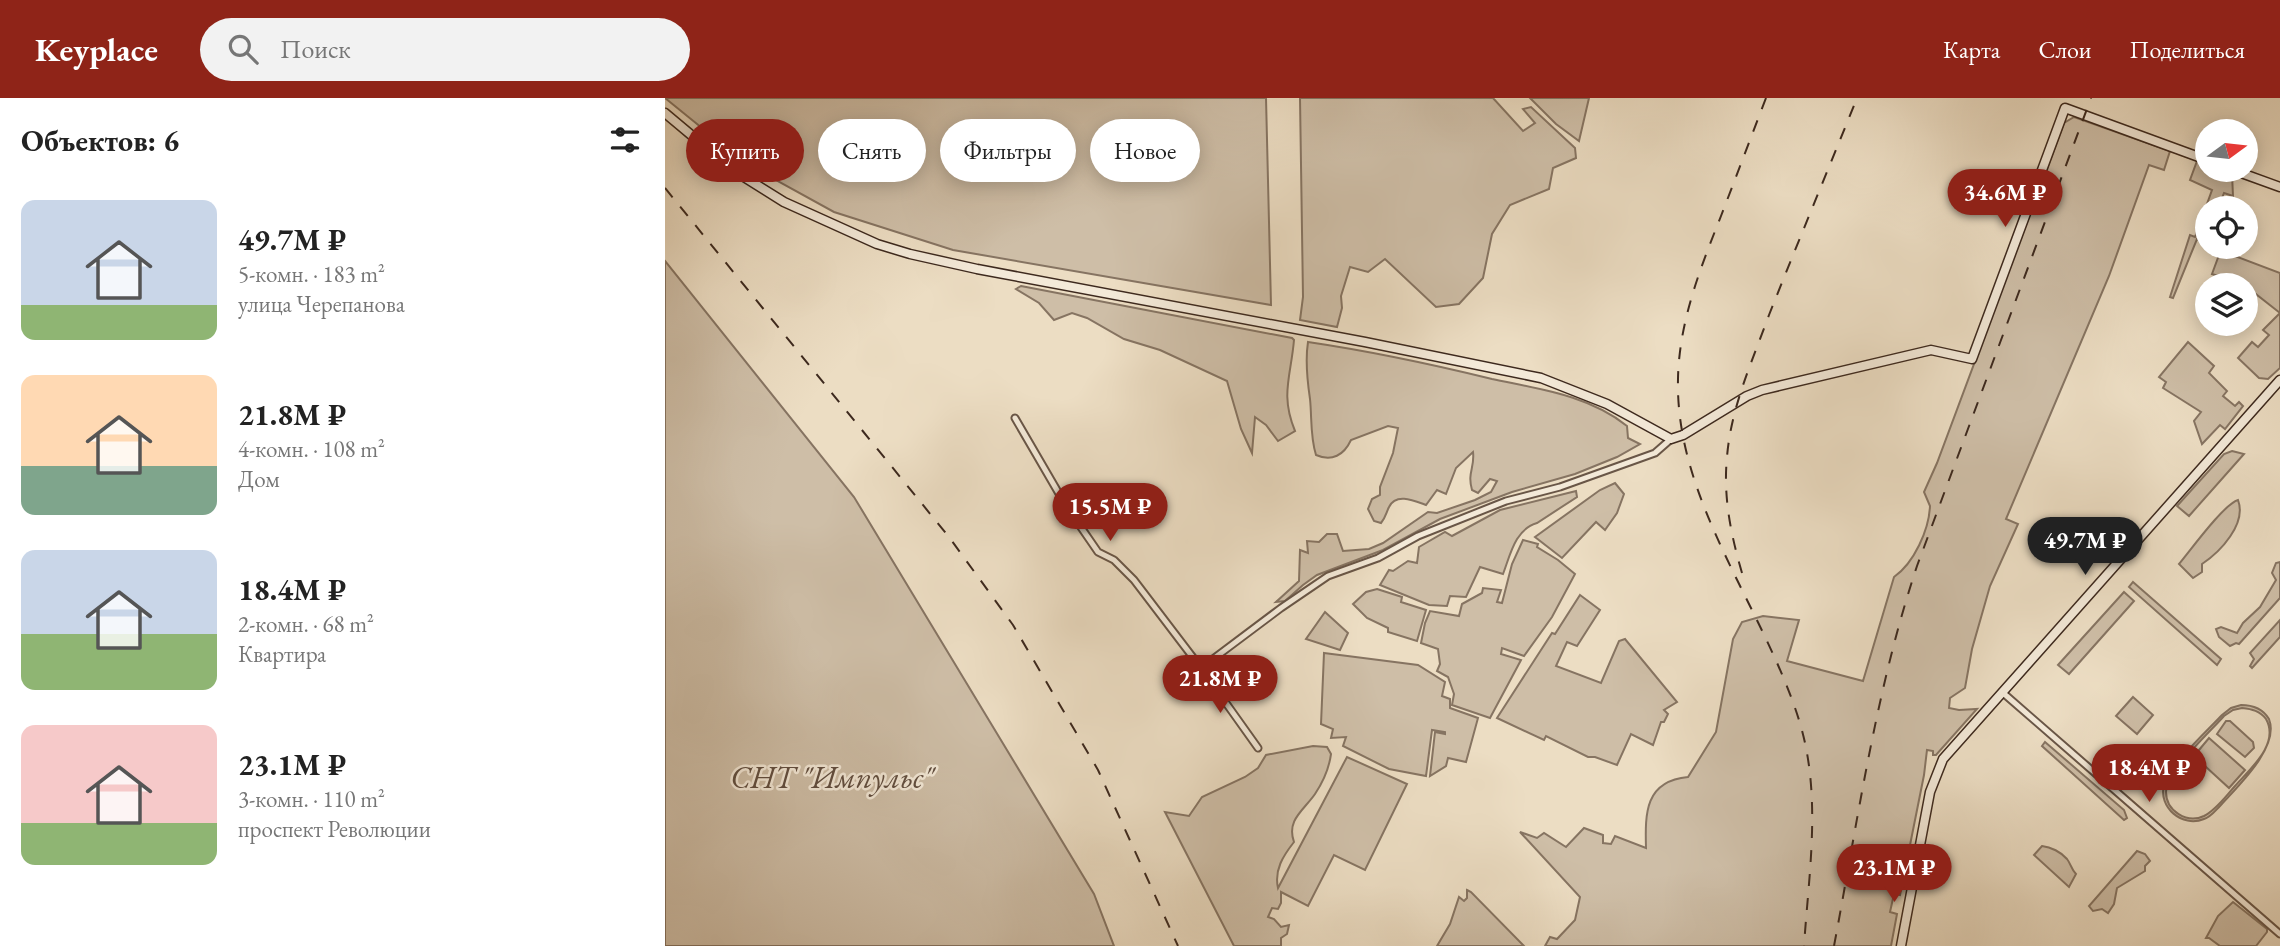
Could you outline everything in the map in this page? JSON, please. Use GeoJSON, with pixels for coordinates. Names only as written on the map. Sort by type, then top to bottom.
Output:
{"type":"FeatureCollection","features":[{"type":"Feature","properties":{"kind":"street"},"geometry":{"type":"LineString","coordinates":[[1202,668],[1290,601],[1328,576],[1378,558],[1418,536],[1506,501],[1560,487],[1655,453],[1671,439],[1683,435],[1747,396],[1762,390],[1931,350],[1972,359],[2065,108],[2195,156]]}},
{"type":"Feature","properties":{"kind":"street"},"geometry":{"type":"LineString","coordinates":[[665,113],[733,170],[776,197],[877,244],[977,269],[1541,378],[1607,404],[1671,439]]}},
{"type":"Feature","properties":{"kind":"street"},"geometry":{"type":"LineString","coordinates":[[2258,179],[2280,187]]}},
{"type":"Feature","properties":{"kind":"street"},"geometry":{"type":"LineString","coordinates":[[1901,946],[1926,808],[1936,771],[1951,749],[2280,380]]}},
{"type":"Feature","properties":{"kind":"street"},"geometry":{"type":"LineString","coordinates":[[1015,418],[1065,504],[1098,552],[1114,560],[1134,580],[1202,668],[1258,748]]}},
{"type":"Feature","properties":{"kind":"street"},"geometry":{"type":"LineString","coordinates":[[2002,692],[2280,934]]}},
{"type":"Feature","properties":{"kind":"green space"},"geometry":{"type":"Polygon","coordinates":[[[665,98],[1266,98],[1271,305],[953,250],[834,212],[780,182],[804,182],[804,119],[691,119],[665,98]]]}},
{"type":"Feature","properties":{"kind":"green space"},"geometry":{"type":"Polygon","coordinates":[[[1300,98],[1493,98],[1523,131],[1535,123],[1523,109],[1531,107],[1575,148],[1576,158],[1553,168],[1549,189],[1510,205],[1492,234],[1483,278],[1459,304],[1436,307],[1385,259],[1368,272],[1350,267],[1341,296],[1342,308],[1337,327],[1300,320],[1303,297],[1300,98]]]}},
{"type":"Feature","properties":{"kind":"green space"},"geometry":{"type":"Polygon","coordinates":[[[1530,98],[1589,98],[1579,141],[1556,124],[1530,98]]]}},
{"type":"Feature","properties":{"kind":"green space"},"geometry":{"type":"Polygon","coordinates":[[[2074,117],[2170,151],[2164,170],[2149,165],[2109,276],[2006,519],[2018,524],[1990,586],[1972,649],[1965,688],[1950,698],[1949,708],[1977,709],[1936,755],[1927,750],[1900,895],[1894,894],[1890,912],[1897,914],[1891,946],[1545,946],[1550,937],[1557,939],[1575,920],[1580,897],[1520,832],[1537,838],[1544,833],[1566,847],[1584,828],[1603,835],[1603,843],[1611,844],[1615,836],[1646,848],[1648,811],[1656,792],[1663,785],[1688,777],[1716,732],[1733,639],[1742,622],[1763,616],[1799,620],[1787,661],[1863,681],[1894,577],[1914,555],[1927,525],[1930,506],[1924,492],[2064,123],[2074,117]]]}},
{"type":"Feature","properties":{"kind":"green space"},"geometry":{"type":"Polygon","coordinates":[[[2195,166],[2195,182],[2232,182],[2233,196],[2224,193],[2223,196],[2210,196],[2212,190],[2190,180],[2195,166]]]}},
{"type":"Feature","properties":{"kind":"green space"},"geometry":{"type":"Polygon","coordinates":[[[2190,235],[2195,237],[2195,244],[2173,298],[2170,297],[2190,235]]]}},
{"type":"Feature","properties":{"kind":"green space"},"geometry":{"type":"Polygon","coordinates":[[[2218,259],[2243,259],[2280,273],[2280,313],[2258,296],[2258,273],[2212,273],[2218,259]]]}},
{"type":"Feature","properties":{"kind":"green space","name":"СНТ \"Импульс\""},"geometry":{"type":"Polygon","coordinates":[[[665,261],[854,497],[1094,894],[1114,946],[665,946],[665,261]]]}},
{"type":"Feature","properties":{"kind":"green space"},"geometry":{"type":"Polygon","coordinates":[[[1021,286],[1292,338],[1294,340],[1287,396],[1295,431],[1278,441],[1266,425],[1255,417],[1252,453],[1241,429],[1227,381],[1160,350],[1124,339],[1087,318],[1072,313],[1054,320],[1039,303],[1016,289],[1021,286]]]}},
{"type":"Feature","properties":{"kind":"green space"},"geometry":{"type":"Polygon","coordinates":[[[2280,313],[2280,368],[2268,379],[2259,378],[2238,358],[2252,342],[2258,347],[2269,335],[2263,330],[2280,313]]]}},
{"type":"Feature","properties":{"kind":"green space"},"geometry":{"type":"Polygon","coordinates":[[[1308,342],[1400,358],[1580,400],[1612,415],[1627,426],[1628,438],[1640,444],[1617,457],[1575,474],[1512,492],[1440,519],[1383,550],[1317,575],[1285,601],[1276,602],[1299,581],[1300,550],[1308,553],[1307,541],[1319,542],[1327,534],[1337,534],[1343,551],[1369,549],[1383,543],[1428,512],[1437,513],[1491,492],[1497,481],[1490,479],[1478,493],[1472,490],[1470,479],[1473,452],[1456,468],[1446,494],[1437,490],[1426,505],[1406,499],[1396,500],[1392,502],[1381,523],[1374,521],[1368,509],[1372,499],[1380,495],[1398,428],[1388,426],[1351,440],[1337,456],[1327,458],[1316,455],[1307,370],[1308,342]]]}},
{"type":"Feature","properties":{"kind":"green space"},"geometry":{"type":"Polygon","coordinates":[[[2188,342],[2214,366],[2209,373],[2227,391],[2223,396],[2235,406],[2239,402],[2243,406],[2225,429],[2220,425],[2202,444],[2194,421],[2201,412],[2163,388],[2166,382],[2159,377],[2188,342]]]}},
{"type":"Feature","properties":{"kind":"green space"},"geometry":{"type":"Polygon","coordinates":[[[2232,451],[2244,454],[2189,516],[2177,506],[2224,454],[2232,451]]]}},
{"type":"Feature","properties":{"kind":"green space"},"geometry":{"type":"Polygon","coordinates":[[[1615,483],[1624,494],[1617,513],[1605,530],[1596,522],[1562,558],[1535,537],[1600,490],[1615,483]]]}},
{"type":"Feature","properties":{"kind":"green space"},"geometry":{"type":"Polygon","coordinates":[[[1576,491],[1577,497],[1523,531],[1514,544],[1503,574],[1480,567],[1466,597],[1450,596],[1447,606],[1429,605],[1380,585],[1389,570],[1393,571],[1408,561],[1417,563],[1419,547],[1445,532],[1452,536],[1500,510],[1576,491]]]}},
{"type":"Feature","properties":{"kind":"green space"},"geometry":{"type":"Polygon","coordinates":[[[2238,500],[2240,509],[2235,528],[2224,545],[2202,564],[2202,572],[2193,578],[2179,564],[2216,519],[2238,500]]]}},
{"type":"Feature","properties":{"kind":"green space"},"geometry":{"type":"Polygon","coordinates":[[[1523,540],[1538,544],[1537,547],[1575,574],[1552,617],[1524,656],[1502,648],[1501,654],[1521,660],[1490,718],[1452,705],[1454,694],[1448,677],[1437,671],[1440,664],[1438,649],[1421,643],[1430,611],[1459,616],[1462,604],[1482,593],[1483,588],[1501,590],[1497,602],[1502,603],[1512,564],[1523,540]]]}},
{"type":"Feature","properties":{"kind":"green space"},"geometry":{"type":"Polygon","coordinates":[[[2280,562],[2280,598],[2239,644],[2230,646],[2219,637],[2216,629],[2221,627],[2237,633],[2243,623],[2260,607],[2276,580],[2272,573],[2276,563],[2280,562]]]}},
{"type":"Feature","properties":{"kind":"green space"},"geometry":{"type":"Polygon","coordinates":[[[2133,582],[2221,659],[2217,665],[2129,587],[2133,582]]]}},
{"type":"Feature","properties":{"kind":"green space"},"geometry":{"type":"Polygon","coordinates":[[[1377,589],[1402,597],[1401,602],[1426,610],[1417,641],[1388,632],[1388,628],[1367,618],[1353,604],[1366,592],[1377,589]]]}},
{"type":"Feature","properties":{"kind":"green space"},"geometry":{"type":"Polygon","coordinates":[[[2124,592],[2134,601],[2069,674],[2058,665],[2124,592]]]}},
{"type":"Feature","properties":{"kind":"green space"},"geometry":{"type":"Polygon","coordinates":[[[1580,595],[1600,610],[1577,646],[1567,642],[1556,666],[1601,683],[1619,641],[1625,639],[1677,702],[1664,710],[1668,714],[1664,722],[1661,722],[1653,745],[1631,734],[1617,765],[1588,757],[1546,736],[1544,740],[1497,718],[1580,595]]]}},
{"type":"Feature","properties":{"kind":"green space"},"geometry":{"type":"Polygon","coordinates":[[[1325,612],[1348,633],[1340,650],[1306,639],[1325,612]]]}},
{"type":"Feature","properties":{"kind":"green space"},"geometry":{"type":"Polygon","coordinates":[[[2280,620],[2280,637],[2252,668],[2250,666],[2254,659],[2250,653],[2280,620]]]}},
{"type":"Feature","properties":{"kind":"green space"},"geometry":{"type":"Polygon","coordinates":[[[1324,653],[1418,665],[1445,682],[1442,696],[1450,699],[1450,708],[1478,718],[1466,762],[1448,758],[1446,766],[1430,776],[1435,732],[1445,732],[1432,730],[1426,776],[1389,769],[1343,746],[1346,737],[1331,738],[1333,729],[1321,724],[1324,653]]]}},
{"type":"Feature","properties":{"kind":"green space"},"geometry":{"type":"Polygon","coordinates":[[[2133,697],[2153,715],[2137,734],[2116,716],[2133,697]]]}},
{"type":"Feature","properties":{"kind":"green space"},"geometry":{"type":"Polygon","coordinates":[[[2249,706],[2267,716],[2271,730],[2269,742],[2267,746],[2269,728],[2266,719],[2258,712],[2242,708],[2224,716],[2181,763],[2168,784],[2167,799],[2179,814],[2197,818],[2213,810],[2266,748],[2255,766],[2246,777],[2211,815],[2196,821],[2180,818],[2173,814],[2165,801],[2163,793],[2167,777],[2190,748],[2231,708],[2249,706]]]}},
{"type":"Feature","properties":{"kind":"green space"},"geometry":{"type":"Polygon","coordinates":[[[2226,721],[2230,721],[2253,742],[2254,748],[2245,757],[2217,734],[2226,721]]]}},
{"type":"Feature","properties":{"kind":"green space"},"geometry":{"type":"Polygon","coordinates":[[[2209,738],[2245,770],[2229,788],[2194,756],[2209,738]]]}},
{"type":"Feature","properties":{"kind":"green space"},"geometry":{"type":"Polygon","coordinates":[[[2045,742],[2124,810],[2127,818],[2124,820],[2042,746],[2045,742]]]}},
{"type":"Feature","properties":{"kind":"green space"},"geometry":{"type":"Polygon","coordinates":[[[1313,746],[1327,747],[1331,754],[1329,765],[1318,789],[1294,821],[1294,842],[1280,864],[1278,888],[1347,757],[1407,784],[1365,870],[1334,855],[1308,906],[1281,892],[1278,909],[1272,908],[1268,917],[1281,927],[1289,925],[1287,934],[1281,938],[1281,946],[1234,946],[1165,812],[1189,816],[1202,797],[1245,777],[1258,768],[1266,755],[1313,746]]]}},
{"type":"Feature","properties":{"kind":"green space"},"geometry":{"type":"Polygon","coordinates":[[[2042,846],[2056,850],[2068,861],[2076,874],[2069,887],[2034,855],[2042,846]]]}},
{"type":"Feature","properties":{"kind":"green space"},"geometry":{"type":"Polygon","coordinates":[[[2137,851],[2145,854],[2150,861],[2145,866],[2145,871],[2117,888],[2114,904],[2108,913],[2102,909],[2093,911],[2089,906],[2137,851]]]}},
{"type":"Feature","properties":{"kind":"green space"},"geometry":{"type":"Polygon","coordinates":[[[1467,890],[1524,946],[1437,946],[1450,924],[1459,897],[1464,901],[1467,898],[1467,890]]]}},
{"type":"Feature","properties":{"kind":"green space"},"geometry":{"type":"Polygon","coordinates":[[[2233,902],[2267,929],[2256,946],[2220,946],[2206,938],[2218,916],[2233,902]]]}},
{"type":"Feature","properties":{"kind":"railway"},"geometry":{"type":"LineString","coordinates":[[1766,98],[1692,296],[1682,337],[1678,379],[1681,424],[1691,468],[1724,553],[1784,678],[1806,748],[1812,833],[1804,946]]}},
{"type":"Feature","properties":{"kind":"railway"},"geometry":{"type":"LineString","coordinates":[[1742,573],[1731,530],[1726,487],[1727,457],[1733,420],[1769,315],[1857,98]]}},
{"type":"Feature","properties":{"kind":"railway"},"geometry":{"type":"LineString","coordinates":[[1834,946],[1869,754],[1903,612],[1917,566],[2091,98]]}},
{"type":"Feature","properties":{"kind":"railway"},"geometry":{"type":"LineString","coordinates":[[665,188],[949,537],[1013,625],[1098,770],[1178,946]]}}]}
